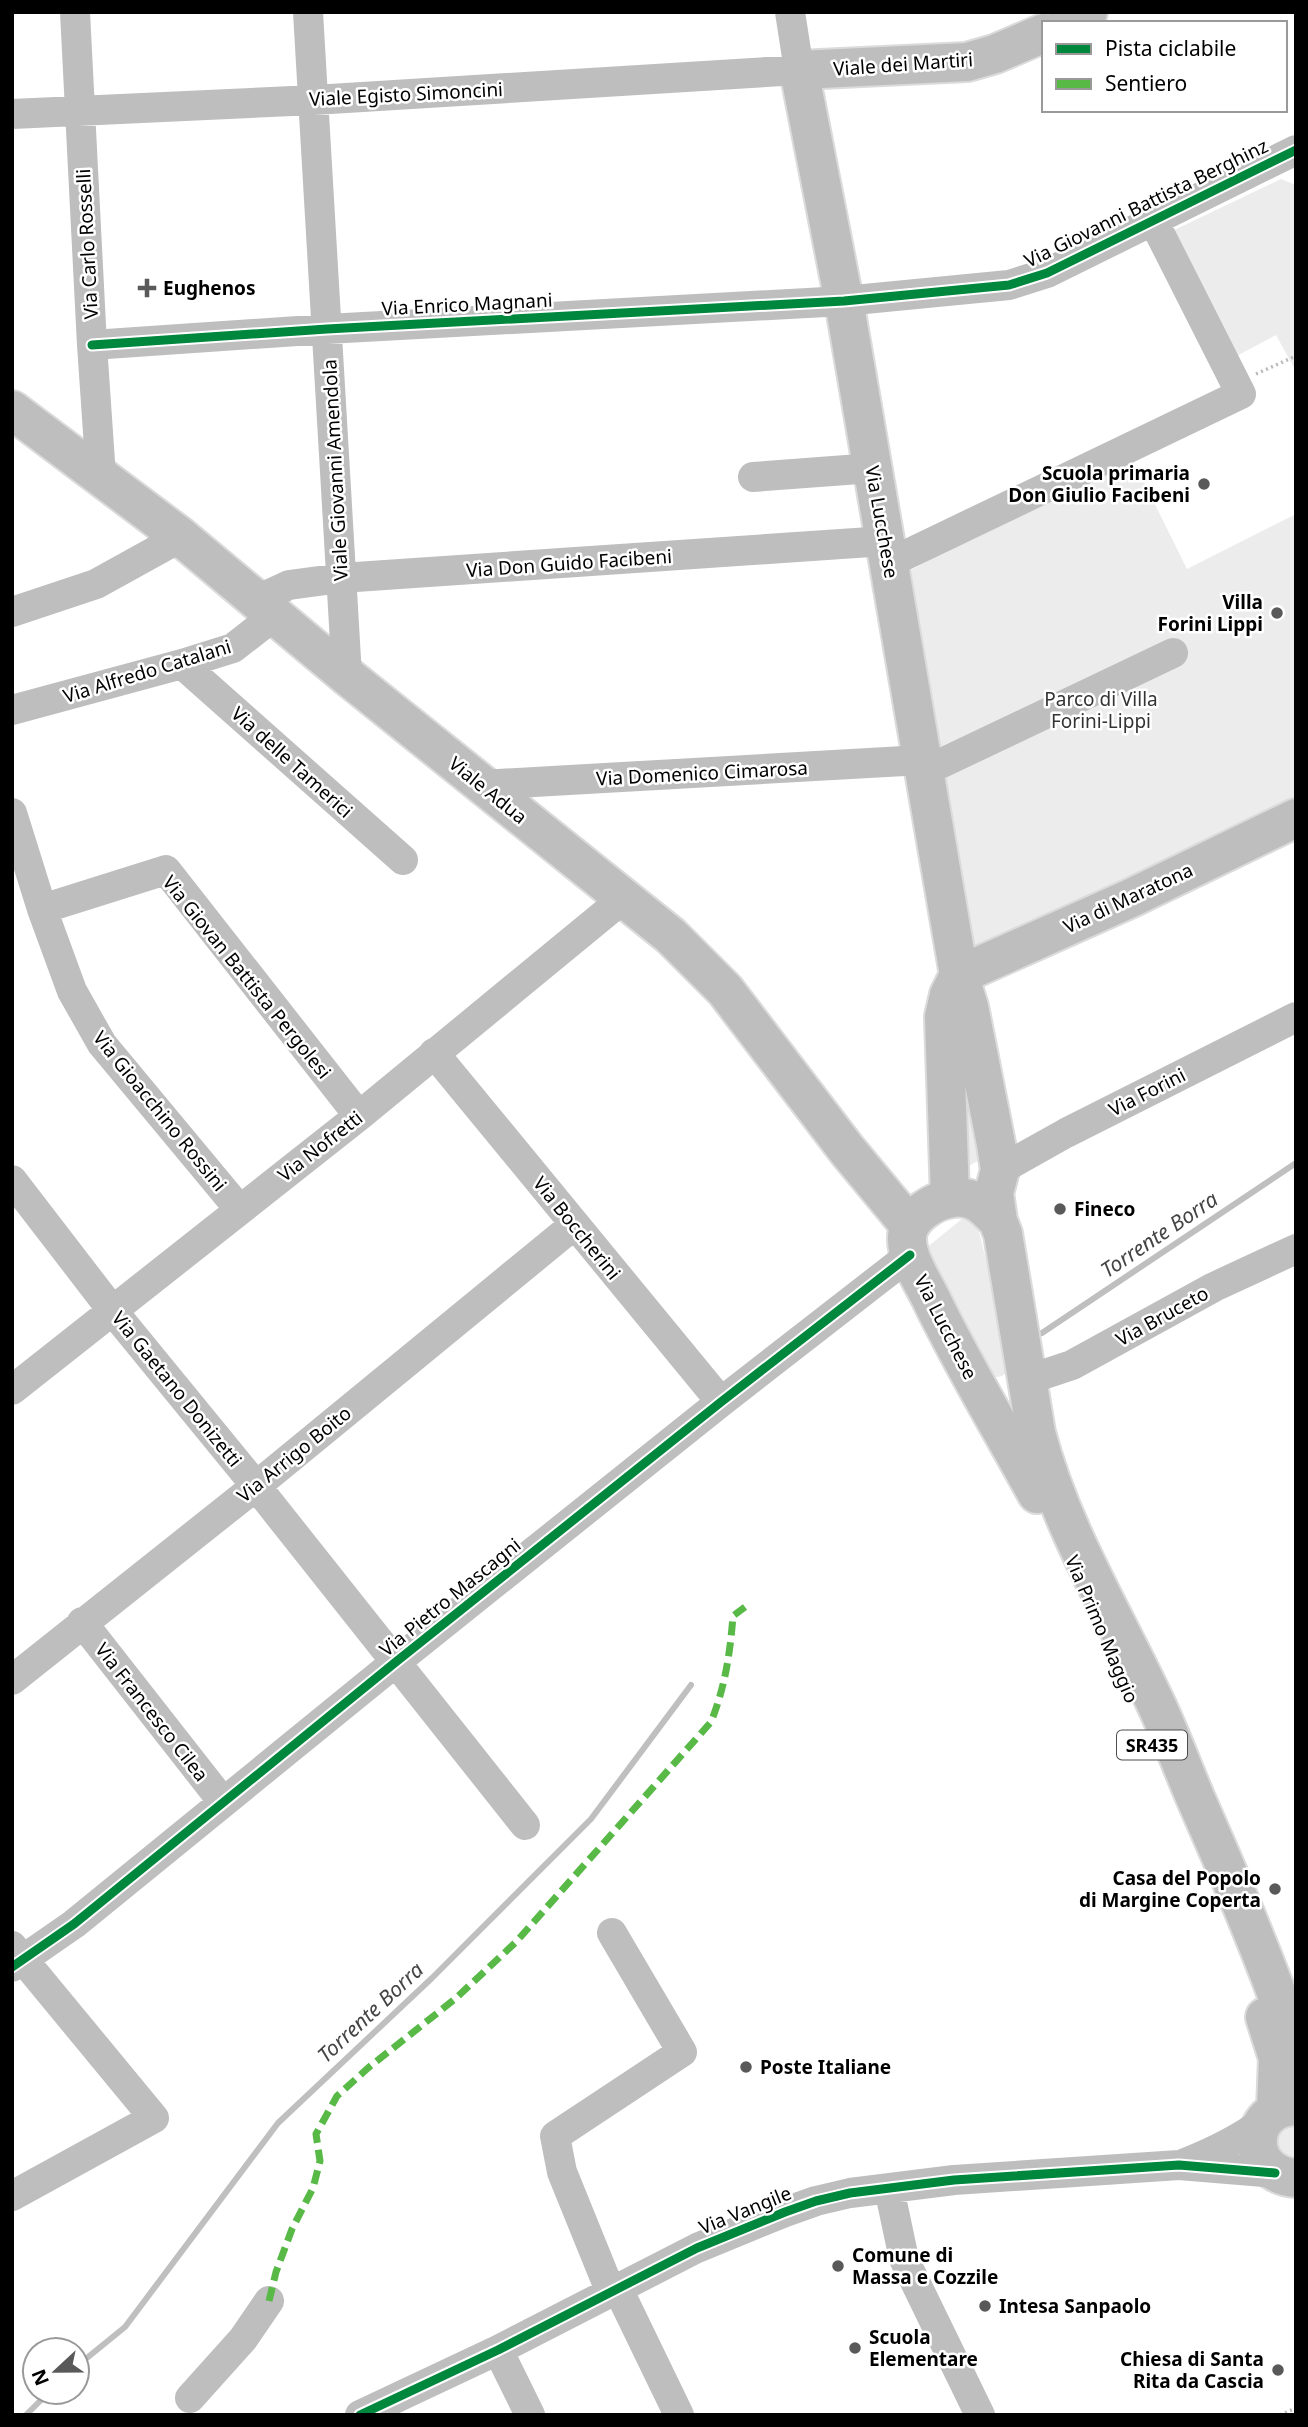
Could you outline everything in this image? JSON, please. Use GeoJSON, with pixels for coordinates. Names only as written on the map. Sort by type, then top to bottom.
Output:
{"type":"FeatureCollection","features":[{"type":"Feature","properties":{"kind":"main road"},"geometry":{"type":"LineString","coordinates":[[1070,21],[1088,12]]}},
{"type":"Feature","properties":{"kind":"main road","name":"Viale dei Martiri"},"geometry":{"type":"LineString","coordinates":[[799,71],[967,62],[995,54],[1042,34]]}},
{"type":"Feature","properties":{"kind":"main road","name":"Via Lucchese"},"geometry":{"type":"LineString","coordinates":[[799,71],[844,301],[959,975],[969,1007],[1000,1170],[994,1193],[998,1221]]}},
{"type":"Feature","properties":{"kind":"main road","name":"Viale Adua"},"geometry":{"type":"LineString","coordinates":[[12,410],[181,537],[347,676],[671,936],[725,990],[847,1150],[910,1240]]}},
{"type":"Feature","properties":{"kind":"main road","name":"Via di Maratona"},"geometry":{"type":"LineString","coordinates":[[959,975],[1131,898],[1296,818]]}},
{"type":"Feature","properties":{"kind":"main road"},"geometry":{"type":"LineString","coordinates":[[950,1198],[944,1017],[949,995],[959,975]]}},
{"type":"Feature","properties":{"kind":"main road"},"geometry":{"type":"LineString","coordinates":[[910,1240],[929,1207],[950,1198],[961,1197],[981,1203],[998,1221],[1003,1234],[1027,1378],[1016,1391],[994,1396],[981,1394]]}},
{"type":"Feature","properties":{"kind":"main road","name":"Via Lucchese"},"geometry":{"type":"LineString","coordinates":[[910,1240],[943,1324],[981,1394]]}},
{"type":"Feature","properties":{"kind":"main road","name":"Via Primo Maggio"},"geometry":{"type":"LineString","coordinates":[[1027,1378],[1035,1433],[1062,1512],[1156,1704],[1221,1852],[1296,2048]]}},
{"type":"Feature","properties":{"kind":"main road","name":"Via Primo Maggio"},"geometry":{"type":"LineString","coordinates":[[981,1394],[1071,1557],[1226,1915],[1278,2057],[1278,2113]]}},
{"type":"Feature","properties":{"kind":"main road","name":"SR435"},"geometry":{"type":"LineString","coordinates":[[1278,2113],[1257,2139],[1265,2165],[1285,2176]]}},
{"type":"Feature","properties":{"kind":"street","name":"Via Carlo Rosselli"},"geometry":{"type":"LineString","coordinates":[[75,12],[101,476]]}},
{"type":"Feature","properties":{"kind":"street","name":"Viale Giovanni Amendola"},"geometry":{"type":"LineString","coordinates":[[309,12],[347,676]]}},
{"type":"Feature","properties":{"kind":"street"},"geometry":{"type":"LineString","coordinates":[[790,12],[799,71]]}},
{"type":"Feature","properties":{"kind":"street","name":"Viale Egisto Simoncini"},"geometry":{"type":"LineString","coordinates":[[12,114],[314,100],[799,71]]}},
{"type":"Feature","properties":{"kind":"street","name":"Via Giovanni Battista Berghinz"},"geometry":{"type":"LineString","coordinates":[[844,301],[1023,282],[1296,150]]}},
{"type":"Feature","properties":{"kind":"street"},"geometry":{"type":"LineString","coordinates":[[887,552],[1241,394],[1153,220]]}},
{"type":"Feature","properties":{"kind":"street","name":"Via Enrico Magnani"},"geometry":{"type":"LineString","coordinates":[[92,345],[327,329],[844,301]]}},
{"type":"Feature","properties":{"kind":"street"},"geometry":{"type":"LineString","coordinates":[[753,477],[873,468]]}},
{"type":"Feature","properties":{"kind":"street"},"geometry":{"type":"LineString","coordinates":[[12,612],[49,602],[96,583],[181,537]]}},
{"type":"Feature","properties":{"kind":"street","name":"Via Don Guido Facibeni"},"geometry":{"type":"LineString","coordinates":[[266,608],[289,584],[341,579],[887,552]]}},
{"type":"Feature","properties":{"kind":"street","name":"Via Alfredo Catalani"},"geometry":{"type":"LineString","coordinates":[[12,710],[233,648],[266,608]]}},
{"type":"Feature","properties":{"kind":"street","name":"Via Domenico Cimarosa"},"geometry":{"type":"LineString","coordinates":[[481,785],[942,763],[1173,653]]}},
{"type":"Feature","properties":{"kind":"street","name":"Via delle Tamerici"},"geometry":{"type":"LineString","coordinates":[[182,664],[403,860]]}},
{"type":"Feature","properties":{"kind":"street","name":"Via Gioacchino Rossini"},"geometry":{"type":"LineString","coordinates":[[12,813],[41,909],[72,990],[102,1044],[240,1210]]}},
{"type":"Feature","properties":{"kind":"street","name":"Via Giovan Battista Pergolesi"},"geometry":{"type":"LineString","coordinates":[[41,909],[166,870],[359,1116]]}},
{"type":"Feature","properties":{"kind":"street","name":"Via Nofretti"},"geometry":{"type":"LineString","coordinates":[[12,1390],[359,1116],[624,898]]}},
{"type":"Feature","properties":{"kind":"street","name":"Via Forini"},"geometry":{"type":"LineString","coordinates":[[1000,1170],[1066,1133],[1296,1017]]}},
{"type":"Feature","properties":{"kind":"street","name":"Via Boccherini"},"geometry":{"type":"LineString","coordinates":[[435,1053],[721,1402]]}},
{"type":"Feature","properties":{"kind":"street","name":"Via Gaetano Donizetti"},"geometry":{"type":"LineString","coordinates":[[12,1180],[112,1310],[397,1661],[525,1825]]}},
{"type":"Feature","properties":{"kind":"street","name":"Via Arrigo Boito"},"geometry":{"type":"LineString","coordinates":[[12,1680],[256,1486],[574,1225]]}},
{"type":"Feature","properties":{"kind":"street","name":"Via Pietro Mascagni"},"geometry":{"type":"LineString","coordinates":[[16,1958],[74,1924],[721,1402],[910,1240]]}},
{"type":"Feature","properties":{"kind":"street","name":"Via Bruceto"},"geometry":{"type":"LineString","coordinates":[[1027,1378],[1072,1365],[1214,1287],[1296,1249]]}},
{"type":"Feature","properties":{"kind":"street","name":"Via Francesco Cilea"},"geometry":{"type":"LineString","coordinates":[[82,1622],[223,1802]]}},
{"type":"Feature","properties":{"kind":"street"},"geometry":{"type":"LineString","coordinates":[[612,1933],[682,2052],[555,2136],[562,2172],[614,2291],[679,2415]]}},
{"type":"Feature","properties":{"kind":"street"},"geometry":{"type":"LineString","coordinates":[[12,2196],[154,2118],[16,1958]]}},
{"type":"Feature","properties":{"kind":"street"},"geometry":{"type":"LineString","coordinates":[[1179,2165],[1246,2135],[1278,2113]]}},
{"type":"Feature","properties":{"kind":"street"},"geometry":{"type":"LineString","coordinates":[[1179,2165],[1285,2176]]}},
{"type":"Feature","properties":{"kind":"street","name":"Via Vangile"},"geometry":{"type":"LineString","coordinates":[[360,2415],[498,2350],[697,2248],[785,2212],[839,2196],[954,2180],[1179,2165]]}},
{"type":"Feature","properties":{"kind":"street"},"geometry":{"type":"LineString","coordinates":[[889,2188],[904,2259],[980,2415]]}},
{"type":"Feature","properties":{"kind":"street"},"geometry":{"type":"LineString","coordinates":[[189,2409],[270,2301]]}},
{"type":"Feature","properties":{"kind":"street"},"geometry":{"type":"LineString","coordinates":[[498,2350],[530,2415]]}},
{"type":"Feature","properties":{"kind":"path"},"geometry":{"type":"LineString","coordinates":[[1236,384],[1296,356]]}},
{"type":"Feature","properties":{"kind":"path"},"geometry":{"type":"LineString","coordinates":[[1280,2415],[1296,2408]]}},
{"type":"Feature","properties":{"kind":"green space"},"geometry":{"type":"Polygon","coordinates":[[[1281,179],[1296,185],[1294,368],[1276,335],[1229,360],[1166,234],[1281,179]]]}},
{"type":"Feature","properties":{"kind":"green space","name":"Parco di Villa Forini-Lippi"},"geometry":{"type":"Polygon","coordinates":[[[1129,452],[1187,569],[1296,514],[1296,801],[971,957],[911,570],[1129,452]]]}},
{"type":"Feature","properties":{"kind":"green space"},"geometry":{"type":"Polygon","coordinates":[[[963,1016],[989,1154],[959,1172],[963,1016]]]}},
{"type":"Feature","properties":{"kind":"green space"},"geometry":{"type":"Polygon","coordinates":[[[968,1214],[976,1222],[979,1232],[1011,1360],[1007,1371],[1000,1377],[992,1376],[920,1253],[968,1214]]]}},
{"type":"Feature","properties":{"kind":"green space"},"geometry":{"type":"Polygon","coordinates":[[[1296,2122],[1296,2164],[1287,2163],[1273,2144],[1285,2123],[1296,2122]]]}},
{"type":"Feature","properties":{"kind":"waterway","name":"Torrente Borra"},"geometry":{"type":"LineString","coordinates":[[1042,1333],[1296,1163]]}},
{"type":"Feature","properties":{"kind":"waterway","name":"Torrente Borra"},"geometry":{"type":"LineString","coordinates":[[91,2355],[125,2327],[278,2123],[432,1978],[591,1819],[691,1685]]}},
{"type":"Feature","properties":{"kind":"waterway","name":"Torrente Borra"},"geometry":{"type":"LineString","coordinates":[[26,2415],[35,2406]]}},
{"type":"Feature","properties":{"kind":"marked path"},"geometry":{"type":"LineString","coordinates":[[269,2301],[276,2272],[292,2229],[313,2188],[320,2161],[316,2134],[337,2096],[455,1999],[516,1942],[711,1722],[726,1670],[733,1616],[745,1607]]}},
{"type":"Feature","properties":{"kind":"cycle path"},"geometry":{"type":"LineString","coordinates":[[92,345],[327,329],[844,301],[1009,285],[1047,273],[1296,150]]}},
{"type":"Feature","properties":{"kind":"cycle path"},"geometry":{"type":"LineString","coordinates":[[12,1967],[74,1924],[397,1661],[910,1255]]}},
{"type":"Feature","properties":{"kind":"cycle path"},"geometry":{"type":"LineString","coordinates":[[360,2415],[498,2350],[697,2248],[816,2201],[850,2193],[954,2180],[1179,2165],[1275,2173]]}},
{"type":"Feature","properties":{"kind":"place","name":"Eughenos"},"geometry":{"type":"Point","coordinates":[147,288]}},
{"type":"Feature","properties":{"kind":"place","name":"Scuola primaria Don Giulio Facibeni"},"geometry":{"type":"Point","coordinates":[1204,484]}},
{"type":"Feature","properties":{"kind":"place","name":"Villa Forini Lippi"},"geometry":{"type":"Point","coordinates":[1277,613]}},
{"type":"Feature","properties":{"kind":"place","name":"Fineco"},"geometry":{"type":"Point","coordinates":[1060,1209]}},
{"type":"Feature","properties":{"kind":"place","name":"Casa del Popolo di Margine Coperta"},"geometry":{"type":"Point","coordinates":[1275,1889]}},
{"type":"Feature","properties":{"kind":"place","name":"Poste Italiane"},"geometry":{"type":"Point","coordinates":[746,2067]}},
{"type":"Feature","properties":{"kind":"place","name":"Comune di Massa e Cozzile"},"geometry":{"type":"Point","coordinates":[838,2266]}},
{"type":"Feature","properties":{"kind":"place","name":"Intesa Sanpaolo"},"geometry":{"type":"Point","coordinates":[985,2306]}},
{"type":"Feature","properties":{"kind":"place","name":"Scuola Elementare"},"geometry":{"type":"Point","coordinates":[855,2348]}},
{"type":"Feature","properties":{"kind":"place","name":"Chiesa di Santa Rita da Cascia"},"geometry":{"type":"Point","coordinates":[1278,2370]}}]}
